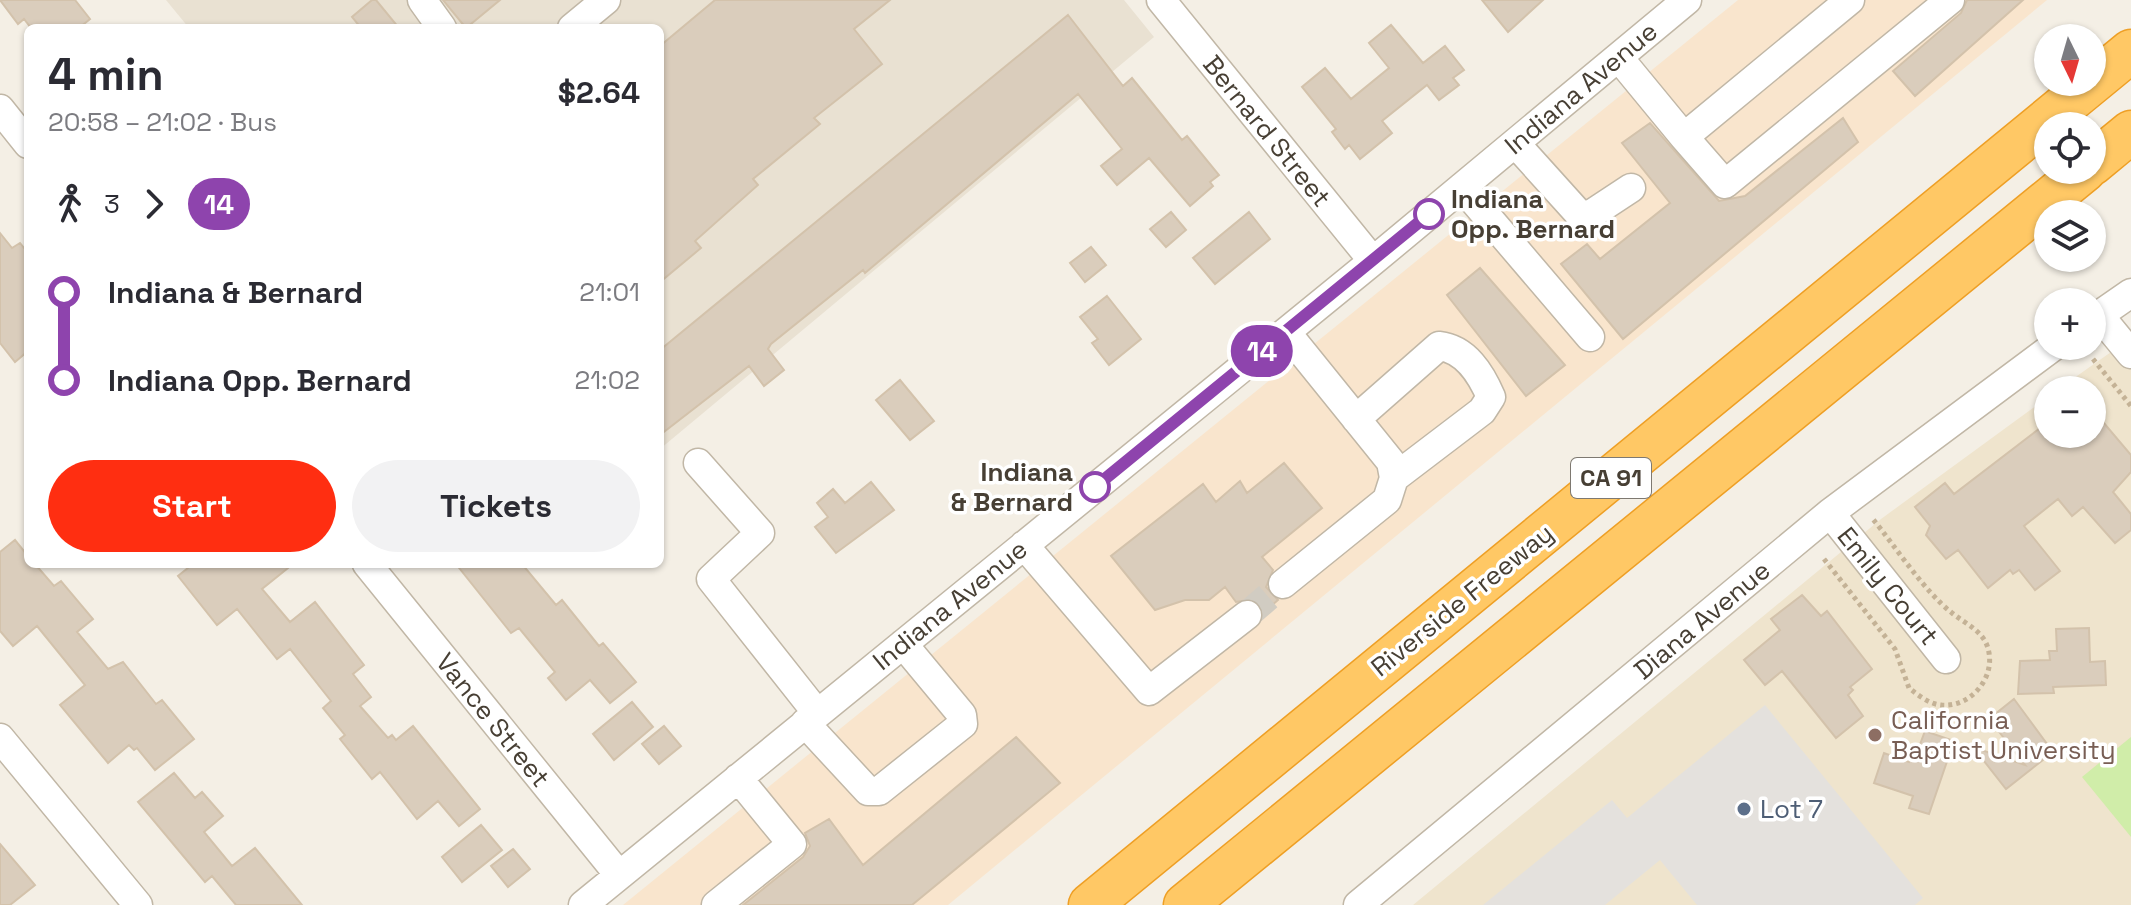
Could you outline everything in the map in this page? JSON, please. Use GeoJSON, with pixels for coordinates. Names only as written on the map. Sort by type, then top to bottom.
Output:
{"type":"FeatureCollection","features":[{"type":"Feature","properties":{"kind":"highway","name":"Riverside Freeway"},"geometry":{"type":"LineString","coordinates":[[1090,905],[2131,51]]}},
{"type":"Feature","properties":{"kind":"highway"},"geometry":{"type":"LineString","coordinates":[[2106,153],[2131,132]]}},
{"type":"Feature","properties":{"kind":"highway","name":"CA 91"},"geometry":{"type":"LineString","coordinates":[[1185,905],[2068,184]]}},
{"type":"Feature","properties":{"kind":"street"},"geometry":{"type":"LineString","coordinates":[[422,0],[439,24]]}},
{"type":"Feature","properties":{"kind":"street"},"geometry":{"type":"LineString","coordinates":[[577,24],[606,0]]}},
{"type":"Feature","properties":{"kind":"street","name":"Bernard Street"},"geometry":{"type":"LineString","coordinates":[[1161,0],[1373,261]]}},
{"type":"Feature","properties":{"kind":"street","name":"Indiana Avenue"},"geometry":{"type":"LineString","coordinates":[[583,905],[1373,261],[1687,0]]}},
{"type":"Feature","properties":{"kind":"street"},"geometry":{"type":"LineString","coordinates":[[1684,137],[1850,0]]}},
{"type":"Feature","properties":{"kind":"street"},"geometry":{"type":"LineString","coordinates":[[1619,58],[1725,184],[1950,0]]}},
{"type":"Feature","properties":{"kind":"street"},"geometry":{"type":"LineString","coordinates":[[0,109],[24,139]]}},
{"type":"Feature","properties":{"kind":"street"},"geometry":{"type":"LineString","coordinates":[[1515,143],[1579,214],[1590,215],[1631,188]]}},
{"type":"Feature","properties":{"kind":"street"},"geometry":{"type":"LineString","coordinates":[[1462,187],[1590,337]]}},
{"type":"Feature","properties":{"kind":"street"},"geometry":{"type":"LineString","coordinates":[[2106,311],[2131,293]]}},
{"type":"Feature","properties":{"kind":"street"},"geometry":{"type":"LineString","coordinates":[[2106,328],[2131,354]]}},
{"type":"Feature","properties":{"kind":"street"},"geometry":{"type":"LineString","coordinates":[[1283,584],[1387,500],[1394,478],[1391,462],[1286,332]]}},
{"type":"Feature","properties":{"kind":"street"},"geometry":{"type":"LineString","coordinates":[[1356,419],[1439,346],[1454,348],[1481,375],[1491,397],[1482,411],[1394,478]]}},
{"type":"Feature","properties":{"kind":"street","name":"Diana Avenue"},"geometry":{"type":"LineString","coordinates":[[1358,905],[1830,513],[2035,360]]}},
{"type":"Feature","properties":{"kind":"street"},"geometry":{"type":"LineString","coordinates":[[698,463],[760,533],[711,579],[868,791],[879,791],[963,724],[962,715],[903,644]]}},
{"type":"Feature","properties":{"kind":"street","name":"Emily Court"},"geometry":{"type":"LineString","coordinates":[[1830,513],[1946,659]]}},
{"type":"Feature","properties":{"kind":"street"},"geometry":{"type":"LineString","coordinates":[[1024,545],[1149,691],[1247,615]]}},
{"type":"Feature","properties":{"kind":"street","name":"Vance Street"},"geometry":{"type":"LineString","coordinates":[[370,568],[619,875]]}},
{"type":"Feature","properties":{"kind":"street"},"geometry":{"type":"LineString","coordinates":[[0,738],[138,905]]}},
{"type":"Feature","properties":{"kind":"street"},"geometry":{"type":"LineString","coordinates":[[716,905],[792,844],[738,778]]}},
{"type":"Feature","properties":{"kind":"path"},"geometry":{"type":"LineString","coordinates":[[2094,360],[2131,406]]}},
{"type":"Feature","properties":{"kind":"shaded area"},"geometry":{"type":"Polygon","coordinates":[[[166,0],[1124,0],[1154,37],[664,446],[664,24],[186,24],[166,0]]]}},
{"type":"Feature","properties":{"kind":"shaded area"},"geometry":{"type":"Polygon","coordinates":[[[1738,0],[2047,0],[948,905],[623,905],[1738,0]]]}},
{"type":"Feature","properties":{"kind":"shaded area","name":"California Baptist University"},"geometry":{"type":"Polygon","coordinates":[[[2131,338],[2131,905],[1413,905],[1881,519],[2034,407],[2034,448],[2106,448],[2106,376],[2077,376],[2100,360],[2106,360],[2106,356],[2131,338]]]}},
{"type":"Feature","properties":{"kind":"shaded area","name":"Lot 7"},"geometry":{"type":"Polygon","coordinates":[[[1765,705],[1923,898],[1915,905],[1697,905],[1660,860],[1605,905],[1483,905],[1612,800],[1627,818],[1765,705]]]}},
{"type":"Feature","properties":{"kind":"green space"},"geometry":{"type":"Polygon","coordinates":[[[2131,737],[2131,837],[2082,777],[2131,737]]]}},
{"type":"Feature","properties":{"kind":"building"},"geometry":{"type":"Polygon","coordinates":[[[0,0],[75,0],[90,19],[84,24],[28,24],[24,19],[18,24],[0,0]]]}},
{"type":"Feature","properties":{"kind":"building"},"geometry":{"type":"Polygon","coordinates":[[[376,0],[396,24],[358,24],[352,17],[376,0]]]}},
{"type":"Feature","properties":{"kind":"building"},"geometry":{"type":"Polygon","coordinates":[[[443,0],[500,0],[471,24],[463,24],[443,0]]]}},
{"type":"Feature","properties":{"kind":"building"},"geometry":{"type":"Polygon","coordinates":[[[715,0],[890,0],[854,29],[882,64],[814,118],[820,124],[753,179],[758,185],[695,241],[701,248],[664,279],[664,43],[715,0]]]}},
{"type":"Feature","properties":{"kind":"building"},"geometry":{"type":"Polygon","coordinates":[[[1482,0],[1543,0],[1508,32],[1482,0]]]}},
{"type":"Feature","properties":{"kind":"building"},"geometry":{"type":"Polygon","coordinates":[[[1967,0],[2023,0],[1915,96],[1893,71],[1961,13],[1967,0]]]}},
{"type":"Feature","properties":{"kind":"building"},"geometry":{"type":"Polygon","coordinates":[[[1068,15],[1123,86],[1132,78],[1182,140],[1187,136],[1219,175],[1210,182],[1213,186],[1190,206],[1149,158],[1117,185],[1101,166],[1122,149],[1078,94],[865,273],[863,270],[771,344],[768,349],[784,370],[764,386],[749,366],[664,432],[664,347],[1068,15]]]}},
{"type":"Feature","properties":{"kind":"building"},"geometry":{"type":"Polygon","coordinates":[[[1391,25],[1423,63],[1445,46],[1464,70],[1453,78],[1459,85],[1439,100],[1427,85],[1382,121],[1392,133],[1360,159],[1349,145],[1345,149],[1332,132],[1336,129],[1302,87],[1325,68],[1351,99],[1389,68],[1369,43],[1391,25]]]}},
{"type":"Feature","properties":{"kind":"building"},"geometry":{"type":"Polygon","coordinates":[[[1843,118],[1858,142],[1623,339],[1561,264],[1587,244],[1600,259],[1670,203],[1622,143],[1650,123],[1719,201],[1745,196],[1843,118]]]}},
{"type":"Feature","properties":{"kind":"building"},"geometry":{"type":"Polygon","coordinates":[[[1171,212],[1186,230],[1166,247],[1150,229],[1171,212]]]}},
{"type":"Feature","properties":{"kind":"building"},"geometry":{"type":"Polygon","coordinates":[[[1249,212],[1270,239],[1215,284],[1193,258],[1249,212]]]}},
{"type":"Feature","properties":{"kind":"building"},"geometry":{"type":"Polygon","coordinates":[[[0,233],[12,248],[20,243],[24,248],[24,354],[15,362],[0,343],[0,233]]]}},
{"type":"Feature","properties":{"kind":"building"},"geometry":{"type":"Polygon","coordinates":[[[1091,247],[1106,265],[1085,282],[1070,263],[1091,247]]]}},
{"type":"Feature","properties":{"kind":"building"},"geometry":{"type":"Polygon","coordinates":[[[1480,268],[1565,365],[1526,396],[1447,295],[1480,268]]]}},
{"type":"Feature","properties":{"kind":"building"},"geometry":{"type":"Polygon","coordinates":[[[1107,296],[1141,339],[1109,365],[1092,343],[1098,339],[1080,317],[1107,296]]]}},
{"type":"Feature","properties":{"kind":"building"},"geometry":{"type":"Polygon","coordinates":[[[900,380],[934,421],[910,440],[876,400],[900,380]]]}},
{"type":"Feature","properties":{"kind":"building"},"geometry":{"type":"Polygon","coordinates":[[[2106,426],[2131,455],[2131,472],[2113,492],[2131,514],[2131,530],[2115,543],[2083,507],[2072,516],[2058,499],[2024,526],[2060,571],[2035,590],[2019,570],[2013,574],[2010,570],[1988,588],[1958,550],[1946,559],[1926,535],[1930,526],[1915,507],[1945,483],[1954,494],[2034,433],[2034,448],[2106,448],[2106,426]]]}},
{"type":"Feature","properties":{"kind":"building"},"geometry":{"type":"Polygon","coordinates":[[[1284,463],[1322,508],[1262,557],[1273,570],[1266,587],[1278,600],[1264,612],[1253,599],[1236,602],[1225,587],[1209,600],[1185,600],[1155,610],[1111,556],[1203,484],[1216,502],[1240,481],[1247,493],[1284,463]]]}},
{"type":"Feature","properties":{"kind":"building"},"geometry":{"type":"Polygon","coordinates":[[[871,482],[894,510],[836,553],[815,527],[828,517],[817,503],[833,489],[845,503],[871,482]]]}},
{"type":"Feature","properties":{"kind":"building"},"geometry":{"type":"Polygon","coordinates":[[[15,540],[24,551],[24,568],[38,568],[54,586],[61,581],[93,619],[77,632],[108,669],[123,662],[156,704],[162,700],[194,739],[155,770],[137,748],[134,750],[129,745],[108,763],[60,705],[85,685],[37,626],[13,646],[0,631],[0,552],[15,540]]]}},
{"type":"Feature","properties":{"kind":"building"},"geometry":{"type":"Polygon","coordinates":[[[188,568],[288,568],[262,589],[290,622],[315,602],[364,665],[353,674],[371,697],[360,706],[388,738],[392,735],[396,740],[413,726],[480,809],[459,826],[438,801],[417,819],[380,772],[372,779],[340,739],[345,735],[323,708],[331,701],[290,649],[277,659],[237,609],[217,625],[178,576],[188,568]]]}},
{"type":"Feature","properties":{"kind":"building"},"geometry":{"type":"Polygon","coordinates":[[[459,568],[525,568],[556,605],[562,600],[599,646],[603,643],[636,682],[610,703],[590,680],[566,700],[548,678],[555,672],[519,628],[511,633],[459,568]]]}},
{"type":"Feature","properties":{"kind":"building"},"geometry":{"type":"Polygon","coordinates":[[[1802,595],[1821,616],[1827,611],[1872,669],[1850,687],[1853,690],[1848,695],[1863,716],[1836,738],[1782,671],[1765,685],[1744,660],[1780,630],[1771,619],[1802,595]]]}},
{"type":"Feature","properties":{"kind":"building"},"geometry":{"type":"Polygon","coordinates":[[[2089,628],[2090,662],[2105,661],[2106,685],[2053,687],[2054,693],[2018,694],[2020,661],[2050,660],[2049,651],[2057,651],[2056,629],[2089,628]]]}},
{"type":"Feature","properties":{"kind":"building"},"geometry":{"type":"Polygon","coordinates":[[[2014,699],[2053,752],[2006,789],[1973,747],[2025,765],[1989,719],[2014,699]]]}},
{"type":"Feature","properties":{"kind":"building"},"geometry":{"type":"Polygon","coordinates":[[[632,702],[653,727],[614,760],[593,734],[632,702]]]}},
{"type":"Feature","properties":{"kind":"building"},"geometry":{"type":"Polygon","coordinates":[[[664,726],[681,746],[659,764],[642,744],[664,726]]]}},
{"type":"Feature","properties":{"kind":"building"},"geometry":{"type":"Polygon","coordinates":[[[1925,731],[1954,741],[1929,814],[1909,808],[1913,796],[1874,783],[1884,753],[1909,762],[1912,754],[1916,755],[1925,731]]]}},
{"type":"Feature","properties":{"kind":"building"},"geometry":{"type":"Polygon","coordinates":[[[1016,737],[1060,783],[912,905],[743,905],[803,857],[810,846],[805,833],[829,819],[863,865],[1016,737]]]}},
{"type":"Feature","properties":{"kind":"building"},"geometry":{"type":"Polygon","coordinates":[[[174,773],[195,798],[202,792],[223,816],[204,832],[232,866],[255,848],[302,905],[236,905],[212,876],[205,882],[138,802],[174,773]]]}},
{"type":"Feature","properties":{"kind":"building"},"geometry":{"type":"Polygon","coordinates":[[[481,825],[502,850],[462,882],[442,857],[481,825]]]}},
{"type":"Feature","properties":{"kind":"building"},"geometry":{"type":"Polygon","coordinates":[[[0,844],[35,885],[10,905],[0,905],[0,844]]]}},
{"type":"Feature","properties":{"kind":"building"},"geometry":{"type":"Polygon","coordinates":[[[513,849],[530,869],[508,887],[491,866],[513,849]]]}},
{"type":"Feature","properties":{"kind":"tunnel"},"geometry":{"type":"LineString","coordinates":[[1247,615],[1283,584]]}},
{"type":"Feature","properties":{"kind":"bus line","name":"14"},"geometry":{"type":"LineString","coordinates":[[1095,487],[1429,214]]}},
{"type":"Feature","properties":{"kind":"place","name":"Indiana Opp. Bernard"},"geometry":{"type":"Point","coordinates":[1429,214]}},
{"type":"Feature","properties":{"kind":"place","name":"Indiana & Bernard"},"geometry":{"type":"Point","coordinates":[1095,487]}},
{"type":"Feature","properties":{"kind":"place","name":"California Baptist University"},"geometry":{"type":"Point","coordinates":[1875,735]}},
{"type":"Feature","properties":{"kind":"place","name":"Lot 7"},"geometry":{"type":"Point","coordinates":[1744,809]}}]}
